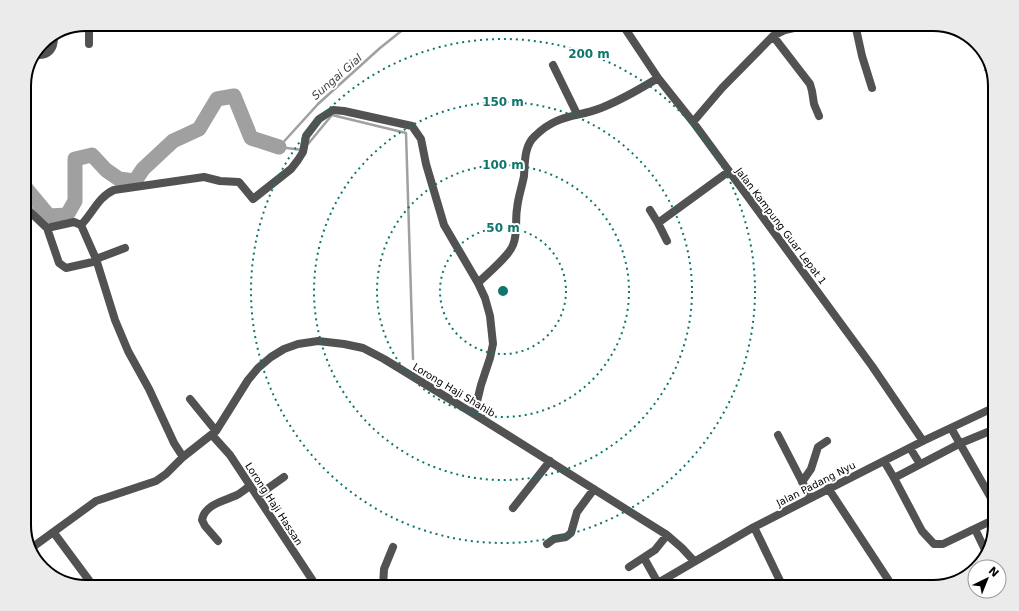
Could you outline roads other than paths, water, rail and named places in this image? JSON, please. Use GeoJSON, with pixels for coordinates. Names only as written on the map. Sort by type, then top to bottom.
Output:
{"type":"FeatureCollection","features":[{"type":"Feature","properties":{"kind":"street"},"geometry":{"type":"LineString","coordinates":[[89,31],[89,44]]}},
{"type":"Feature","properties":{"kind":"street","name":"Jalan Kampung Guar Lepat 1"},"geometry":{"type":"LineString","coordinates":[[627,31],[658,78],[693,122],[728,172],[872,366],[922,441]]}},
{"type":"Feature","properties":{"kind":"street"},"geometry":{"type":"LineString","coordinates":[[693,122],[722,88],[773,36],[783,31]]}},
{"type":"Feature","properties":{"kind":"street"},"geometry":{"type":"LineString","coordinates":[[857,31],[862,56],[872,88]]}},
{"type":"Feature","properties":{"kind":"street"},"geometry":{"type":"LineString","coordinates":[[773,36],[810,84],[814,104],[819,116]]}},
{"type":"Feature","properties":{"kind":"street"},"geometry":{"type":"LineString","coordinates":[[40,56],[52,49],[54,42]]}},
{"type":"Feature","properties":{"kind":"street"},"geometry":{"type":"LineString","coordinates":[[553,65],[577,114]]}},
{"type":"Feature","properties":{"kind":"street"},"geometry":{"type":"LineString","coordinates":[[478,283],[513,246],[516,232],[517,209],[524,176],[526,150],[533,137],[558,119],[590,112],[604,107],[658,78]]}},
{"type":"Feature","properties":{"kind":"street"},"geometry":{"type":"LineString","coordinates":[[81,225],[106,193],[114,190],[204,177],[220,182],[239,182],[254,199],[291,169],[303,152],[306,136],[319,118],[334,110],[412,126],[422,139],[426,164],[444,225],[478,283],[485,298],[490,316],[493,344],[474,414]]}},
{"type":"Feature","properties":{"kind":"street"},"geometry":{"type":"LineString","coordinates":[[658,223],[728,172]]}},
{"type":"Feature","properties":{"kind":"street"},"geometry":{"type":"LineString","coordinates":[[650,210],[667,241]]}},
{"type":"Feature","properties":{"kind":"street"},"geometry":{"type":"LineString","coordinates":[[31,213],[47,228],[59,263],[66,268],[96,260],[125,248]]}},
{"type":"Feature","properties":{"kind":"street"},"geometry":{"type":"LineString","coordinates":[[47,228],[74,222],[81,225],[96,260],[115,320],[128,351],[149,389],[174,444],[183,457]]}},
{"type":"Feature","properties":{"kind":"street","name":"Lorong Haji Shahib"},"geometry":{"type":"LineString","coordinates":[[214,433],[248,380],[270,357],[284,349],[298,344],[318,341],[363,348],[474,414],[667,535],[694,561]]}},
{"type":"Feature","properties":{"kind":"street","name":"Lorong Haji Hassan"},"geometry":{"type":"LineString","coordinates":[[190,398],[230,455],[312,580]]}},
{"type":"Feature","properties":{"kind":"street","name":"Jalan Padang Nyu"},"geometry":{"type":"LineString","coordinates":[[662,580],[754,527],[810,497],[922,441],[988,410]]}},
{"type":"Feature","properties":{"kind":"street"},"geometry":{"type":"LineString","coordinates":[[951,428],[988,492]]}},
{"type":"Feature","properties":{"kind":"street"},"geometry":{"type":"LineString","coordinates":[[894,478],[961,443],[988,432]]}},
{"type":"Feature","properties":{"kind":"street"},"geometry":{"type":"LineString","coordinates":[[35,546],[96,501],[156,481],[166,474],[183,457],[214,433]]}},
{"type":"Feature","properties":{"kind":"street"},"geometry":{"type":"LineString","coordinates":[[778,436],[810,497]]}},
{"type":"Feature","properties":{"kind":"street"},"geometry":{"type":"LineString","coordinates":[[802,482],[811,469],[818,448],[827,441]]}},
{"type":"Feature","properties":{"kind":"street"},"geometry":{"type":"LineString","coordinates":[[910,448],[920,464]]}},
{"type":"Feature","properties":{"kind":"street"},"geometry":{"type":"LineString","coordinates":[[513,508],[550,461]]}},
{"type":"Feature","properties":{"kind":"street"},"geometry":{"type":"LineString","coordinates":[[884,461],[922,531],[934,544],[943,544],[988,522]]}},
{"type":"Feature","properties":{"kind":"street"},"geometry":{"type":"LineString","coordinates":[[257,496],[284,477]]}},
{"type":"Feature","properties":{"kind":"street"},"geometry":{"type":"LineString","coordinates":[[218,540],[202,520],[205,512],[221,501],[238,495],[250,486]]}},
{"type":"Feature","properties":{"kind":"street"},"geometry":{"type":"LineString","coordinates":[[828,488],[888,580]]}},
{"type":"Feature","properties":{"kind":"street"},"geometry":{"type":"LineString","coordinates":[[547,544],[554,539],[566,537],[571,533],[577,512],[594,489]]}},
{"type":"Feature","properties":{"kind":"street"},"geometry":{"type":"LineString","coordinates":[[754,527],[780,580]]}},
{"type":"Feature","properties":{"kind":"street"},"geometry":{"type":"LineString","coordinates":[[975,529],[984,547]]}},
{"type":"Feature","properties":{"kind":"street"},"geometry":{"type":"LineString","coordinates":[[54,532],[89,580]]}},
{"type":"Feature","properties":{"kind":"street"},"geometry":{"type":"LineString","coordinates":[[629,567],[655,550],[667,535]]}},
{"type":"Feature","properties":{"kind":"street"},"geometry":{"type":"LineString","coordinates":[[383,580],[384,569],[393,546]]}},
{"type":"Feature","properties":{"kind":"street"},"geometry":{"type":"LineString","coordinates":[[644,558],[652,580]]}},
{"type":"Feature","properties":{"kind":"waterway","name":"Sungai Gial"},"geometry":{"type":"LineString","coordinates":[[279,147],[318,104],[380,48],[401,31]]}},
{"type":"Feature","properties":{"kind":"waterway"},"geometry":{"type":"LineString","coordinates":[[31,194],[49,216],[67,215],[75,201],[75,159],[92,155],[106,170],[119,179],[135,181],[143,169],[173,141],[199,129],[217,99],[234,96],[251,138],[279,147]]}},
{"type":"Feature","properties":{"kind":"waterway"},"geometry":{"type":"LineString","coordinates":[[308,144],[332,115],[406,133],[413,359]]}},
{"type":"Feature","properties":{"kind":"waterway"},"geometry":{"type":"LineString","coordinates":[[279,147],[302,150]]}}]}
